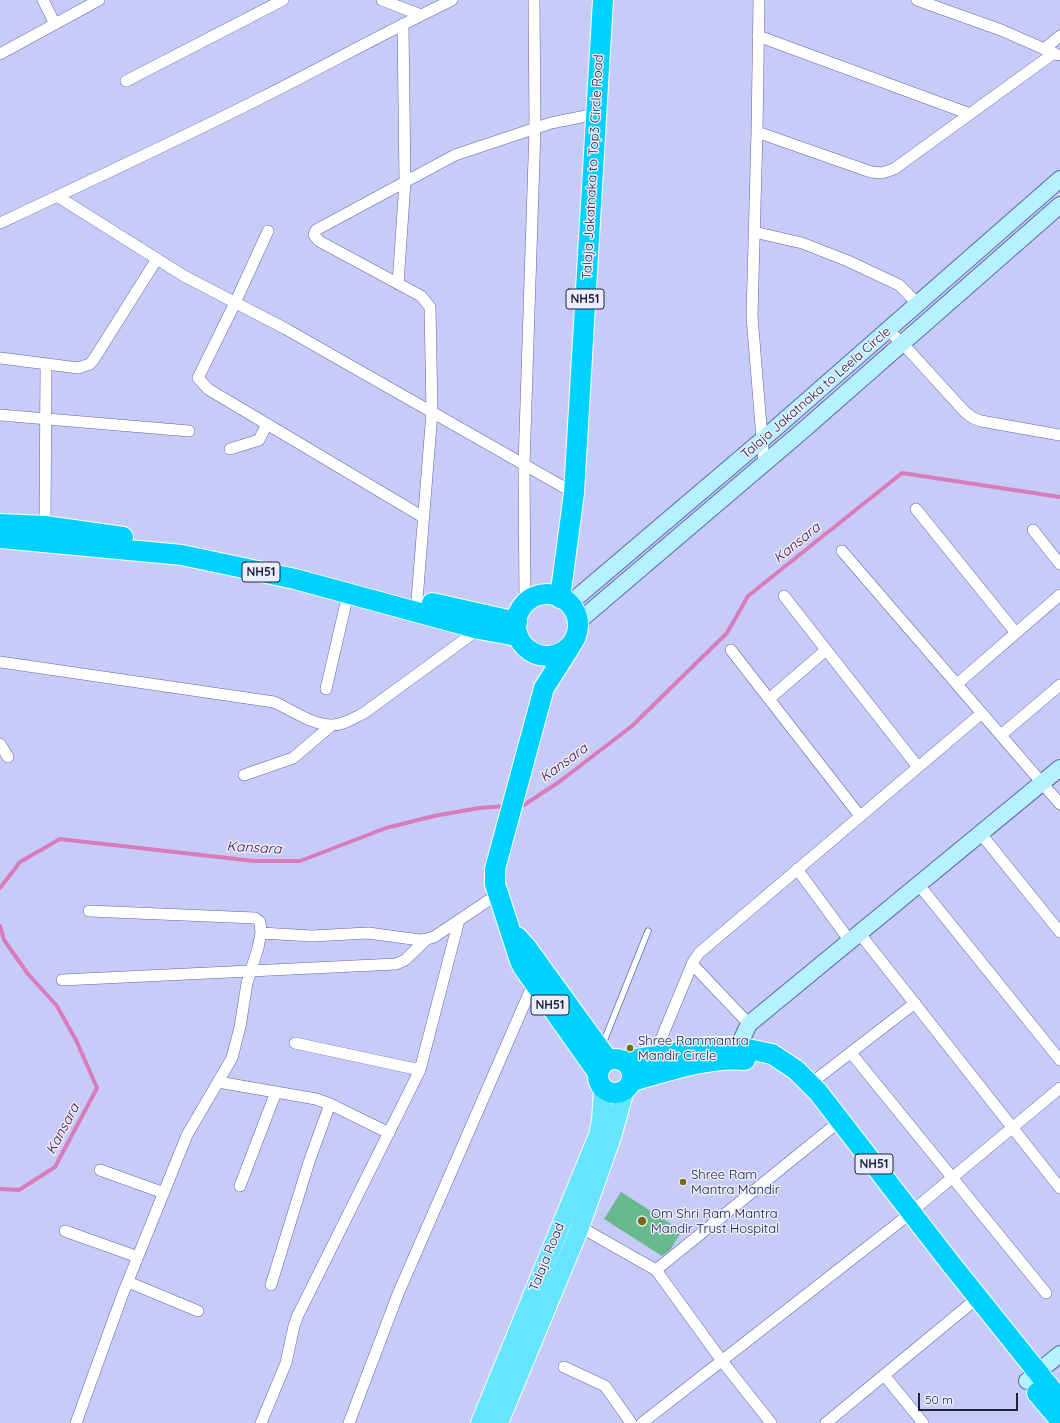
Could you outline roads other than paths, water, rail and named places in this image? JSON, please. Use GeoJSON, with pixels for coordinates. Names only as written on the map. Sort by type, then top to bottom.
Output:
{"type":"FeatureCollection","features":[{"type":"Feature","properties":{"kind":"highway","name":"Talaja Jakatnaka to Top3 Circle Road"},"geometry":{"type":"LineString","coordinates":[[565,601],[574,493],[603,0]]}},
{"type":"Feature","properties":{"kind":"highway","name":"NH51"},"geometry":{"type":"LineString","coordinates":[[0,524],[45,526],[239,554],[416,600],[517,629]]}},
{"type":"Feature","properties":{"kind":"highway","name":"NH51"},"geometry":{"type":"LineString","coordinates":[[0,538],[182,555],[296,579],[480,629],[517,629]]}},
{"type":"Feature","properties":{"kind":"highway"},"geometry":{"type":"LineString","coordinates":[[543,691],[531,652],[521,642],[517,629],[517,615],[525,603],[536,596],[550,594],[565,601],[574,608],[578,622]]}},
{"type":"Feature","properties":{"kind":"highway","name":"NH51"},"geometry":{"type":"LineString","coordinates":[[578,622],[577,636],[543,691],[495,870],[495,884],[520,961],[534,982],[607,1067],[631,1070],[628,1086]]}},
{"type":"Feature","properties":{"kind":"highway"},"geometry":{"type":"LineString","coordinates":[[531,652],[544,656],[558,655],[570,647]]}},
{"type":"Feature","properties":{"kind":"highway","name":"NH51"},"geometry":{"type":"LineString","coordinates":[[511,932],[527,948],[607,1067],[614,1093],[628,1086],[737,1053],[764,1063],[783,1074],[807,1098],[830,1129],[907,1216],[1032,1377],[1060,1420]]}},
{"type":"Feature","properties":{"kind":"highway","name":"NH51"},"geometry":{"type":"LineString","coordinates":[[607,1067],[654,1056],[707,1048],[737,1053],[772,1054],[796,1070],[818,1092],[969,1305],[1032,1377],[1060,1400]]}},
{"type":"Feature","properties":{"kind":"main road","name":"Talaja Jakatnaka to Leela Circle"},"geometry":{"type":"LineString","coordinates":[[565,601],[762,440],[1060,179]]}},
{"type":"Feature","properties":{"kind":"main road","name":"Talaja Jakatnaka to Leela Circle"},"geometry":{"type":"LineString","coordinates":[[578,622],[902,344],[1060,205]]}},
{"type":"Feature","properties":{"kind":"main road"},"geometry":{"type":"LineString","coordinates":[[737,1053],[750,1024],[1060,768]]}},
{"type":"Feature","properties":{"kind":"main road","name":"Talaja Road"},"geometry":{"type":"LineString","coordinates":[[480,1423],[600,1128],[607,1067]]}},
{"type":"Feature","properties":{"kind":"main road","name":"Talaja Road"},"geometry":{"type":"LineString","coordinates":[[500,1423],[580,1227],[612,1137],[628,1086]]}},
{"type":"Feature","properties":{"kind":"main road"},"geometry":{"type":"LineString","coordinates":[[1032,1377],[1060,1354]]}},
{"type":"Feature","properties":{"kind":"street"},"geometry":{"type":"LineString","coordinates":[[43,0],[55,24]]}},
{"type":"Feature","properties":{"kind":"street"},"geometry":{"type":"LineString","coordinates":[[0,54],[99,0]]}},
{"type":"Feature","properties":{"kind":"street"},"geometry":{"type":"LineString","coordinates":[[126,81],[283,0]]}},
{"type":"Feature","properties":{"kind":"street"},"geometry":{"type":"LineString","coordinates":[[382,0],[421,15]]}},
{"type":"Feature","properties":{"kind":"street"},"geometry":{"type":"LineString","coordinates":[[0,223],[262,98],[452,0]]}},
{"type":"Feature","properties":{"kind":"street"},"geometry":{"type":"LineString","coordinates":[[525,603],[524,465],[535,128],[534,0]]}},
{"type":"Feature","properties":{"kind":"street"},"geometry":{"type":"LineString","coordinates":[[759,0],[752,316],[764,463]]}},
{"type":"Feature","properties":{"kind":"street"},"geometry":{"type":"LineString","coordinates":[[917,0],[1001,30],[1052,53]]}},
{"type":"Feature","properties":{"kind":"street"},"geometry":{"type":"LineString","coordinates":[[398,284],[405,182],[403,24]]}},
{"type":"Feature","properties":{"kind":"street"},"geometry":{"type":"LineString","coordinates":[[758,36],[970,114]]}},
{"type":"Feature","properties":{"kind":"street"},"geometry":{"type":"LineString","coordinates":[[757,132],[871,172],[882,173],[894,169],[1052,53],[1060,36]]}},
{"type":"Feature","properties":{"kind":"street"},"geometry":{"type":"LineString","coordinates":[[416,600],[432,412],[430,307],[421,296],[319,241],[314,235],[316,230],[455,155],[551,123],[581,117],[596,112]]}},
{"type":"Feature","properties":{"kind":"street"},"geometry":{"type":"LineString","coordinates":[[57,196],[184,276],[286,329],[574,493]]}},
{"type":"Feature","properties":{"kind":"street"},"geometry":{"type":"LineString","coordinates":[[268,231],[198,378],[208,389],[423,517]]}},
{"type":"Feature","properties":{"kind":"street"},"geometry":{"type":"LineString","coordinates":[[754,232],[802,243],[848,261],[899,285],[918,304]]}},
{"type":"Feature","properties":{"kind":"street"},"geometry":{"type":"LineString","coordinates":[[0,358],[78,368],[90,364],[157,259]]}},
{"type":"Feature","properties":{"kind":"street"},"geometry":{"type":"LineString","coordinates":[[888,330],[965,412],[973,418],[991,424],[1060,435]]}},
{"type":"Feature","properties":{"kind":"street"},"geometry":{"type":"LineString","coordinates":[[45,526],[46,364]]}},
{"type":"Feature","properties":{"kind":"street"},"geometry":{"type":"LineString","coordinates":[[0,415],[189,432]]}},
{"type":"Feature","properties":{"kind":"street"},"geometry":{"type":"LineString","coordinates":[[230,449],[259,440],[267,424]]}},
{"type":"Feature","properties":{"kind":"street"},"geometry":{"type":"LineString","coordinates":[[916,509],[1016,633]]}},
{"type":"Feature","properties":{"kind":"street"},"geometry":{"type":"LineString","coordinates":[[1033,530],[1060,564]]}},
{"type":"Feature","properties":{"kind":"street"},"geometry":{"type":"LineString","coordinates":[[842,551],[1060,804]]}},
{"type":"Feature","properties":{"kind":"street"},"geometry":{"type":"LineString","coordinates":[[326,690],[348,594]]}},
{"type":"Feature","properties":{"kind":"street"},"geometry":{"type":"LineString","coordinates":[[956,684],[1060,595]]}},
{"type":"Feature","properties":{"kind":"street"},"geometry":{"type":"LineString","coordinates":[[784,596],[918,767]]}},
{"type":"Feature","properties":{"kind":"street"},"geometry":{"type":"LineString","coordinates":[[0,662],[274,702],[315,722],[332,725],[347,722],[364,713],[480,629]]}},
{"type":"Feature","properties":{"kind":"street"},"geometry":{"type":"LineString","coordinates":[[731,650],[860,816]]}},
{"type":"Feature","properties":{"kind":"street"},"geometry":{"type":"LineString","coordinates":[[769,699],[826,650]]}},
{"type":"Feature","properties":{"kind":"street"},"geometry":{"type":"LineString","coordinates":[[1001,735],[1060,685]]}},
{"type":"Feature","properties":{"kind":"street"},"geometry":{"type":"LineString","coordinates":[[654,1056],[692,964],[699,953],[982,713]]}},
{"type":"Feature","properties":{"kind":"street"},"geometry":{"type":"LineString","coordinates":[[244,775],[293,758],[332,725]]}},
{"type":"Feature","properties":{"kind":"street"},"geometry":{"type":"LineString","coordinates":[[0,744],[8,757]]}},
{"type":"Feature","properties":{"kind":"street"},"geometry":{"type":"LineString","coordinates":[[980,834],[1060,932]]}},
{"type":"Feature","properties":{"kind":"street"},"geometry":{"type":"LineString","coordinates":[[797,869],[855,937],[915,1003],[1060,1188]]}},
{"type":"Feature","properties":{"kind":"street"},"geometry":{"type":"LineString","coordinates":[[919,885],[1060,1060]]}},
{"type":"Feature","properties":{"kind":"street"},"geometry":{"type":"LineString","coordinates":[[62,980],[396,964],[405,960],[427,940],[434,937],[498,894]]}},
{"type":"Feature","properties":{"kind":"street"},"geometry":{"type":"LineString","coordinates":[[76,1423],[128,1282],[187,1135],[232,1058],[240,1027],[247,983],[261,933],[260,922],[255,918],[89,911]]}},
{"type":"Feature","properties":{"kind":"street"},"geometry":{"type":"LineString","coordinates":[[261,1423],[286,1363],[294,1326],[298,1315],[420,1070],[459,920]]}},
{"type":"Feature","properties":{"kind":"street"},"geometry":{"type":"LineString","coordinates":[[261,933],[312,936],[368,933],[427,940]]}},
{"type":"Feature","properties":{"kind":"street"},"geometry":{"type":"LineString","coordinates":[[692,964],[750,1024]]}},
{"type":"Feature","properties":{"kind":"street"},"geometry":{"type":"LineString","coordinates":[[349,1423],[398,1294],[534,982]]}},
{"type":"Feature","properties":{"kind":"street"},"geometry":{"type":"LineString","coordinates":[[810,1084],[915,1003]]}},
{"type":"Feature","properties":{"kind":"street"},"geometry":{"type":"LineString","coordinates":[[295,1043],[420,1070]]}},
{"type":"Feature","properties":{"kind":"street"},"geometry":{"type":"LineString","coordinates":[[851,1053],[1046,1294]]}},
{"type":"Feature","properties":{"kind":"street"},"geometry":{"type":"LineString","coordinates":[[218,1082],[316,1099],[330,1104],[389,1133]]}},
{"type":"Feature","properties":{"kind":"street"},"geometry":{"type":"LineString","coordinates":[[642,1423],[907,1216],[1060,1088]]}},
{"type":"Feature","properties":{"kind":"street"},"geometry":{"type":"LineString","coordinates":[[240,1186],[276,1092]]}},
{"type":"Feature","properties":{"kind":"street"},"geometry":{"type":"LineString","coordinates":[[271,1285],[309,1162],[330,1104]]}},
{"type":"Feature","properties":{"kind":"street"},"geometry":{"type":"LineString","coordinates":[[656,1270],[830,1129]]}},
{"type":"Feature","properties":{"kind":"street"},"geometry":{"type":"LineString","coordinates":[[100,1170],[164,1193]]}},
{"type":"Feature","properties":{"kind":"street"},"geometry":{"type":"LineString","coordinates":[[563,1218],[656,1270],[722,1361],[771,1423]]}},
{"type":"Feature","properties":{"kind":"street"},"geometry":{"type":"LineString","coordinates":[[65,1231],[138,1257]]}},
{"type":"Feature","properties":{"kind":"street"},"geometry":{"type":"LineString","coordinates":[[128,1282],[198,1311]]}},
{"type":"Feature","properties":{"kind":"street"},"geometry":{"type":"LineString","coordinates":[[826,1423],[969,1305]]}},
{"type":"Feature","properties":{"kind":"street"},"geometry":{"type":"LineString","coordinates":[[564,1367],[605,1386],[631,1423]]}},
{"type":"Feature","properties":{"kind":"street"},"geometry":{"type":"LineString","coordinates":[[884,1375],[923,1423]]}},
{"type":"Feature","properties":{"kind":"lane"},"geometry":{"type":"LineString","coordinates":[[607,1067],[648,931]]}},
{"type":"Feature","properties":{"kind":"waterway","name":"Kansara"},"geometry":{"type":"LineString","coordinates":[[519,805],[524,805],[559,782],[632,726],[727,633],[748,596],[902,473],[1060,497]]}},
{"type":"Feature","properties":{"kind":"waterway","name":"Kansara"},"geometry":{"type":"LineString","coordinates":[[0,888],[20,862],[60,839],[254,861],[300,861],[386,828],[434,816],[479,808],[506,806]]}},
{"type":"Feature","properties":{"kind":"waterway","name":"Kansara"},"geometry":{"type":"LineString","coordinates":[[0,926],[4,940],[28,974],[57,1006],[77,1042],[97,1088],[55,1167],[19,1190],[0,1189]]}},
{"type":"Feature","properties":{"kind":"place","name":"Shree Rammantra Mandir Circle"},"geometry":{"type":"Point","coordinates":[630,1048]}},
{"type":"Feature","properties":{"kind":"place","name":"Shree Ram Mantra Mandir"},"geometry":{"type":"Point","coordinates":[683,1182]}},
{"type":"Feature","properties":{"kind":"place","name":"Om Shri Ram Mantra Mandir Trust Hospital"},"geometry":{"type":"Point","coordinates":[642,1221]}}]}
